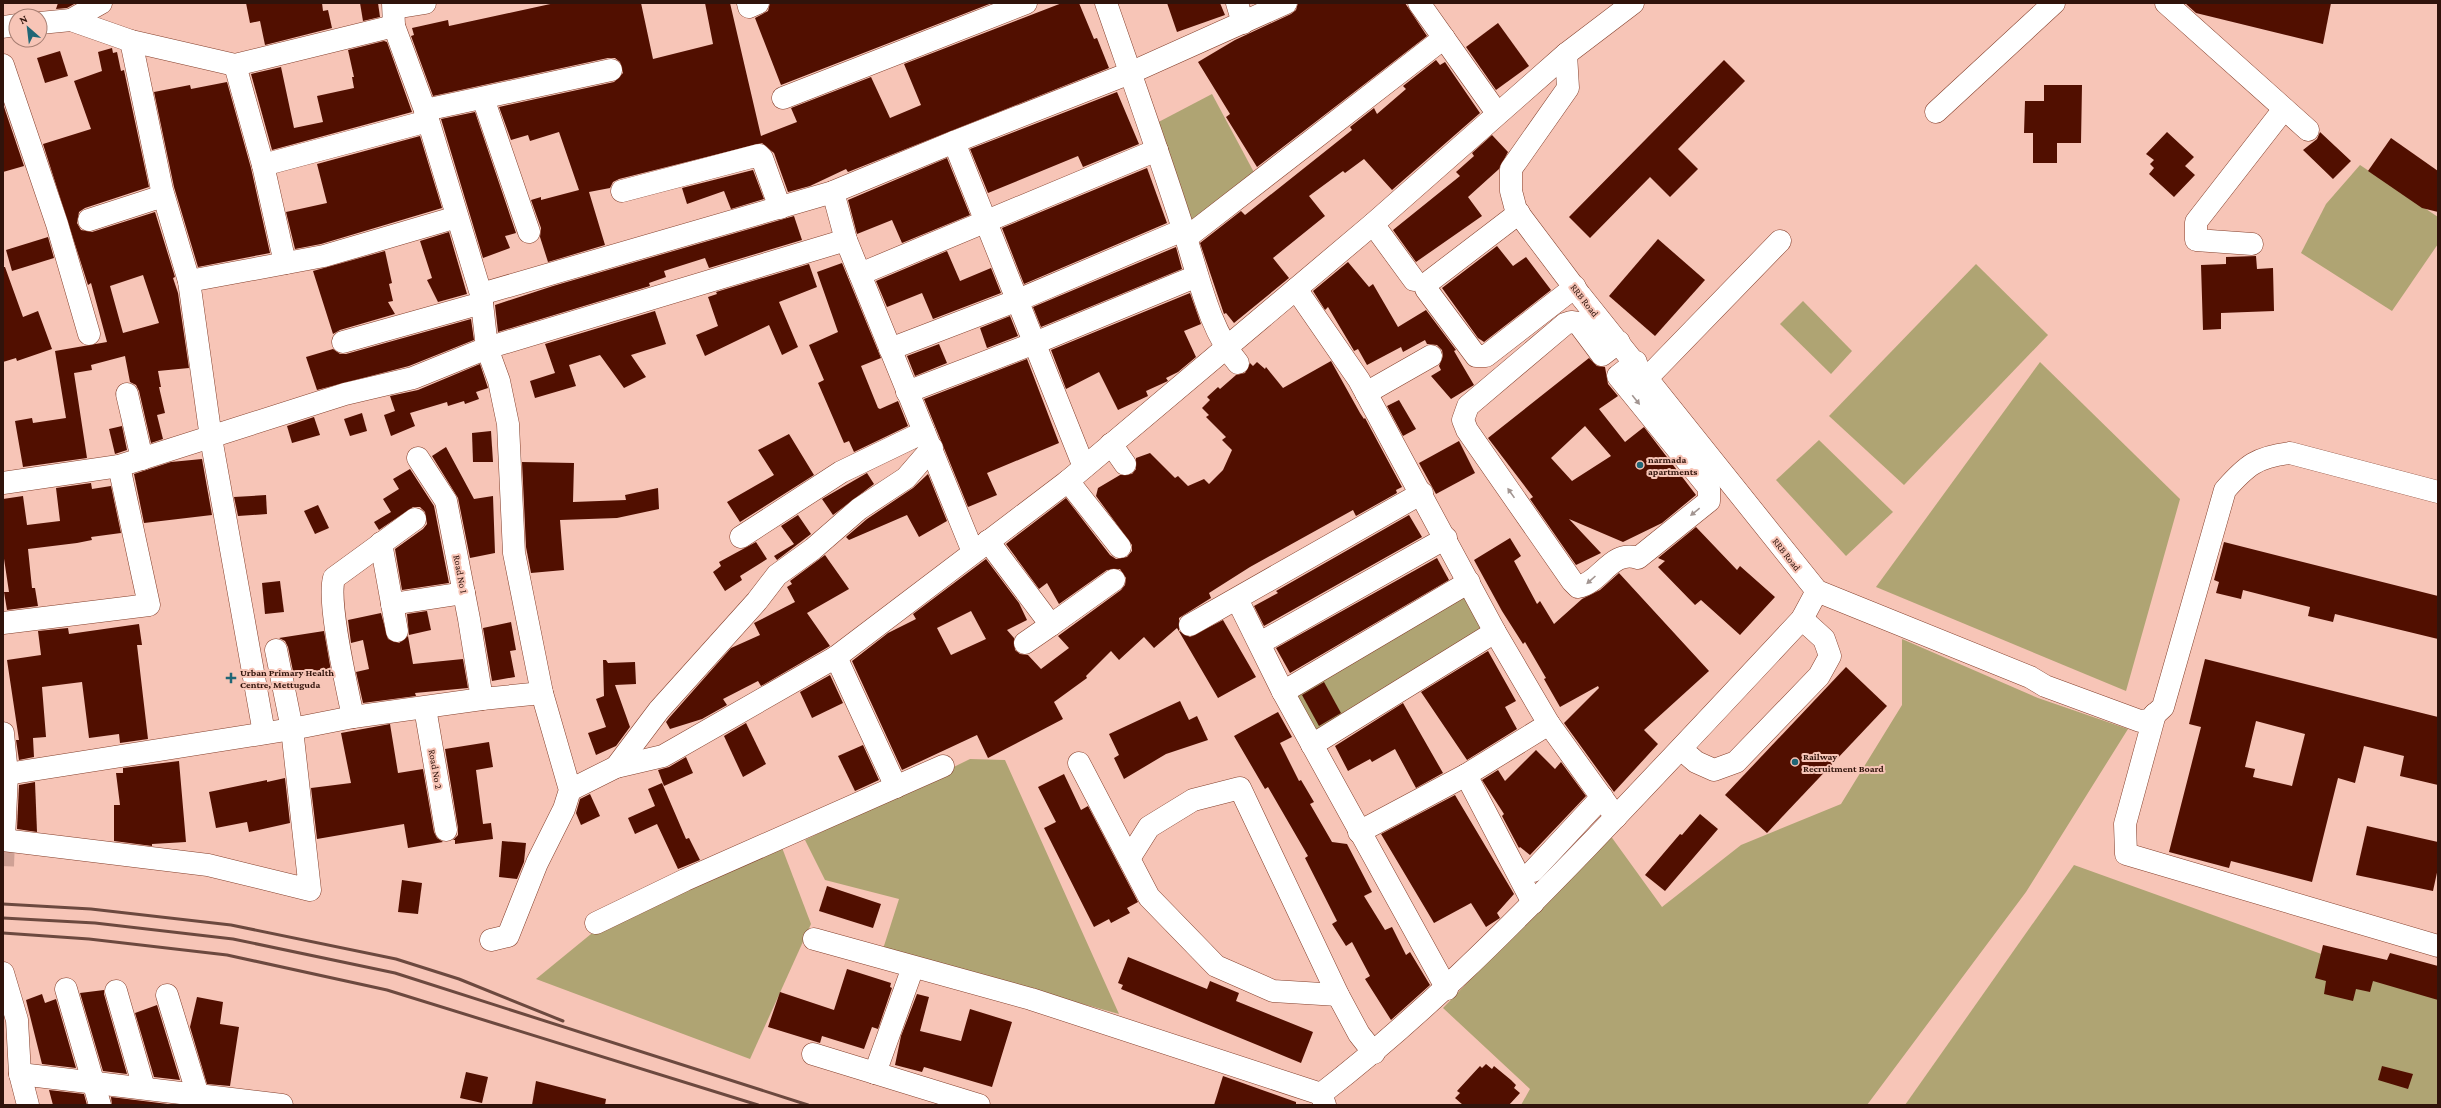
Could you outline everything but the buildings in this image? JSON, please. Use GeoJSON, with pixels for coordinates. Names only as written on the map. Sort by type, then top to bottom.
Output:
{"type":"FeatureCollection","features":[{"type":"Feature","properties":{"kind":"street"},"geometry":{"type":"LineString","coordinates":[[48,22],[71,20],[101,3]]}},
{"type":"Feature","properties":{"kind":"street"},"geometry":{"type":"LineString","coordinates":[[71,20],[131,41],[235,64],[425,3]]}},
{"type":"Feature","properties":{"kind":"street"},"geometry":{"type":"LineString","coordinates":[[748,3],[749,7],[758,3]]}},
{"type":"Feature","properties":{"kind":"street"},"geometry":{"type":"LineString","coordinates":[[783,98],[1026,3]]}},
{"type":"Feature","properties":{"kind":"street"},"geometry":{"type":"LineString","coordinates":[[1106,3],[1157,150],[1185,234],[1197,276],[1232,356]]}},
{"type":"Feature","properties":{"kind":"street"},"geometry":{"type":"LineString","coordinates":[[343,342],[481,298],[833,192],[954,142],[1130,73],[1240,13],[1286,3]]}},
{"type":"Feature","properties":{"kind":"street"},"geometry":{"type":"LineString","coordinates":[[1419,3],[1498,114]]}},
{"type":"Feature","properties":{"kind":"street"},"geometry":{"type":"LineString","coordinates":[[570,790],[616,767],[663,756],[836,656],[1076,474],[1111,444],[1212,373],[1232,356],[1296,289],[1373,224],[1566,54],[1633,3]]}},
{"type":"Feature","properties":{"kind":"street"},"geometry":{"type":"LineString","coordinates":[[1936,112],[2054,3]]}},
{"type":"Feature","properties":{"kind":"street"},"geometry":{"type":"LineString","coordinates":[[2166,3],[2308,130]]}},
{"type":"Feature","properties":{"kind":"street"},"geometry":{"type":"LineString","coordinates":[[394,12],[458,217],[481,298],[487,348],[499,380],[508,424],[514,553],[542,693],[570,790],[564,809],[537,863],[508,936],[491,940]]}},
{"type":"Feature","properties":{"kind":"street"},"geometry":{"type":"LineString","coordinates":[[890,348],[1018,300],[1185,234],[1444,38]]}},
{"type":"Feature","properties":{"kind":"street"},"geometry":{"type":"LineString","coordinates":[[131,41],[159,198],[182,274],[264,732]]}},
{"type":"Feature","properties":{"kind":"street","name":"RRB Road"},"geometry":{"type":"LineString","coordinates":[[1566,54],[1568,88],[1511,169],[1511,191],[1519,213],[1574,287],[1611,348],[1642,369],[1816,591]]}},
{"type":"Feature","properties":{"kind":"street"},"geometry":{"type":"LineString","coordinates":[[235,64],[263,165],[285,263]]}},
{"type":"Feature","properties":{"kind":"street"},"geometry":{"type":"LineString","coordinates":[[3,65],[57,224],[89,334]]}},
{"type":"Feature","properties":{"kind":"street"},"geometry":{"type":"LineString","coordinates":[[263,165],[483,98],[611,70]]}},
{"type":"Feature","properties":{"kind":"street"},"geometry":{"type":"LineString","coordinates":[[483,98],[528,232]]}},
{"type":"Feature","properties":{"kind":"street"},"geometry":{"type":"LineString","coordinates":[[2252,244],[2196,240],[2196,222],[2284,109]]}},
{"type":"Feature","properties":{"kind":"street"},"geometry":{"type":"LineString","coordinates":[[954,142],[1036,343],[1076,474],[1120,547]]}},
{"type":"Feature","properties":{"kind":"street"},"geometry":{"type":"LineString","coordinates":[[860,274],[985,220],[1157,150]]}},
{"type":"Feature","properties":{"kind":"street"},"geometry":{"type":"LineString","coordinates":[[622,191],[759,154],[780,208]]}},
{"type":"Feature","properties":{"kind":"street"},"geometry":{"type":"LineString","coordinates":[[833,192],[846,240],[907,392],[928,440],[981,547],[1051,625]]}},
{"type":"Feature","properties":{"kind":"street"},"geometry":{"type":"LineString","coordinates":[[89,220],[159,198]]}},
{"type":"Feature","properties":{"kind":"street"},"geometry":{"type":"LineString","coordinates":[[1519,213],[1426,284],[1426,289],[1476,356],[1486,356],[1574,287]]}},
{"type":"Feature","properties":{"kind":"street"},"geometry":{"type":"LineString","coordinates":[[182,274],[285,263],[324,256],[458,217]]}},
{"type":"Feature","properties":{"kind":"street"},"geometry":{"type":"LineString","coordinates":[[1373,224],[1414,280]]}},
{"type":"Feature","properties":{"kind":"street"},"geometry":{"type":"LineString","coordinates":[[3,483],[119,466],[211,438],[344,394],[413,378],[487,348],[846,240]]}},
{"type":"Feature","properties":{"kind":"street"},"geometry":{"type":"LineString","coordinates":[[1618,376],[1642,369],[1780,241]]}},
{"type":"Feature","properties":{"kind":"street"},"geometry":{"type":"LineString","coordinates":[[907,392],[1036,343],[1197,276]]}},
{"type":"Feature","properties":{"kind":"street"},"geometry":{"type":"LineString","coordinates":[[1296,289],[1366,393],[1422,493],[1495,632],[1549,724],[1599,801]]}},
{"type":"Feature","properties":{"kind":"street"},"geometry":{"type":"LineString","coordinates":[[1571,322],[1578,323],[1611,348],[1618,376],[1709,488],[1709,501],[1638,558],[1624,556],[1607,566],[1585,585],[1578,587],[1572,581],[1467,430],[1463,420],[1468,406],[1565,324],[1571,322]]}},
{"type":"Feature","properties":{"kind":"street"},"geometry":{"type":"LineString","coordinates":[[1366,393],[1431,356]]}},
{"type":"Feature","properties":{"kind":"street"},"geometry":{"type":"LineString","coordinates":[[127,394],[142,459]]}},
{"type":"Feature","properties":{"kind":"street"},"geometry":{"type":"LineString","coordinates":[[741,537],[841,472],[928,440]]}},
{"type":"Feature","properties":{"kind":"street"},"geometry":{"type":"LineString","coordinates":[[616,767],[659,710],[709,656],[777,575],[813,549],[859,509],[906,478],[928,440]]}},
{"type":"Feature","properties":{"kind":"street"},"geometry":{"type":"LineString","coordinates":[[1111,444],[1125,464]]}},
{"type":"Feature","properties":{"kind":"street"},"geometry":{"type":"LineString","coordinates":[[814,939],[1031,999],[1323,1099],[1447,989],[1534,903],[1681,749],[1802,619],[1816,591],[2030,677],[2045,686],[2140,721],[2148,720],[2163,707],[2225,490],[2245,468],[2271,455],[2290,453],[2438,492]]}},
{"type":"Feature","properties":{"kind":"street","name":"Road No 1"},"geometry":{"type":"LineString","coordinates":[[418,458],[446,501],[464,592],[482,699]]}},
{"type":"Feature","properties":{"kind":"street"},"geometry":{"type":"LineString","coordinates":[[3,623],[149,605],[119,466]]}},
{"type":"Feature","properties":{"kind":"street"},"geometry":{"type":"LineString","coordinates":[[1190,625],[1422,493]]}},
{"type":"Feature","properties":{"kind":"street"},"geometry":{"type":"LineString","coordinates":[[353,717],[332,586],[334,578],[415,519]]}},
{"type":"Feature","properties":{"kind":"street"},"geometry":{"type":"LineString","coordinates":[[1260,643],[1446,538]]}},
{"type":"Feature","properties":{"kind":"street"},"geometry":{"type":"LineString","coordinates":[[381,543],[397,631]]}},
{"type":"Feature","properties":{"kind":"street"},"geometry":{"type":"LineString","coordinates":[[1025,643],[1114,580]]}},
{"type":"Feature","properties":{"kind":"street"},"geometry":{"type":"LineString","coordinates":[[1283,692],[1469,582]]}},
{"type":"Feature","properties":{"kind":"street"},"geometry":{"type":"LineString","coordinates":[[392,604],[464,592]]}},
{"type":"Feature","properties":{"kind":"street"},"geometry":{"type":"LineString","coordinates":[[1237,599],[1283,692],[1447,989]]}},
{"type":"Feature","properties":{"kind":"street"},"geometry":{"type":"LineString","coordinates":[[1681,749],[1696,762],[1714,770],[1736,762],[1819,676],[1830,656],[1824,639],[1802,619]]}},
{"type":"Feature","properties":{"kind":"street"},"geometry":{"type":"LineString","coordinates":[[1312,745],[1495,632]]}},
{"type":"Feature","properties":{"kind":"street"},"geometry":{"type":"LineString","coordinates":[[3,733],[7,774],[4,840],[208,865],[310,890],[292,729],[276,650]]}},
{"type":"Feature","properties":{"kind":"street"},"geometry":{"type":"LineString","coordinates":[[836,656],[896,787]]}},
{"type":"Feature","properties":{"kind":"street"},"geometry":{"type":"LineString","coordinates":[[7,774],[264,732],[292,729],[353,717],[482,699],[542,693]]}},
{"type":"Feature","properties":{"kind":"street","name":"Road No 2"},"geometry":{"type":"LineString","coordinates":[[425,708],[446,830]]}},
{"type":"Feature","properties":{"kind":"street"},"geometry":{"type":"LineString","coordinates":[[2155,714],[2125,824],[2126,854],[2438,946]]}},
{"type":"Feature","properties":{"kind":"street"},"geometry":{"type":"LineString","coordinates":[[1359,832],[1466,775],[1549,724]]}},
{"type":"Feature","properties":{"kind":"street"},"geometry":{"type":"LineString","coordinates":[[1556,753],[1599,801],[1616,817]]}},
{"type":"Feature","properties":{"kind":"street"},"geometry":{"type":"LineString","coordinates":[[1079,763],[1130,857],[1149,896],[1216,966],[1273,991],[1338,995]]}},
{"type":"Feature","properties":{"kind":"street"},"geometry":{"type":"LineString","coordinates":[[596,923],[686,880],[943,766]]}},
{"type":"Feature","properties":{"kind":"street"},"geometry":{"type":"LineString","coordinates":[[1466,775],[1534,903]]}},
{"type":"Feature","properties":{"kind":"street"},"geometry":{"type":"LineString","coordinates":[[1130,857],[1149,827],[1161,819],[1192,800],[1240,788],[1338,995],[1359,1034],[1374,1054]]}},
{"type":"Feature","properties":{"kind":"street"},"geometry":{"type":"LineString","coordinates":[[1533,871],[1599,801]]}},
{"type":"Feature","properties":{"kind":"street"},"geometry":{"type":"LineString","coordinates":[[875,1073],[913,967]]}},
{"type":"Feature","properties":{"kind":"street"},"geometry":{"type":"LineString","coordinates":[[3,973],[17,1020],[20,1074],[28,1105]]}},
{"type":"Feature","properties":{"kind":"street"},"geometry":{"type":"LineString","coordinates":[[66,989],[100,1105]]}},
{"type":"Feature","properties":{"kind":"street"},"geometry":{"type":"LineString","coordinates":[[116,991],[144,1088]]}},
{"type":"Feature","properties":{"kind":"street"},"geometry":{"type":"LineString","coordinates":[[167,995],[199,1100]]}},
{"type":"Feature","properties":{"kind":"street"},"geometry":{"type":"LineString","coordinates":[[813,1054],[978,1105]]}},
{"type":"Feature","properties":{"kind":"street"},"geometry":{"type":"LineString","coordinates":[[20,1074],[144,1088],[199,1100],[282,1105]]}},
{"type":"Feature","properties":{"kind":"shaded area"},"geometry":{"type":"Polygon","coordinates":[[[1212,94],[1257,178],[1186,238],[1149,127],[1212,94]]]}},
{"type":"Feature","properties":{"kind":"shaded area"},"geometry":{"type":"Polygon","coordinates":[[[2360,165],[2438,217],[2438,244],[2392,311],[2301,253],[2326,204],[2360,165]]]}},
{"type":"Feature","properties":{"kind":"shaded area"},"geometry":{"type":"Polygon","coordinates":[[[1976,264],[2048,335],[1904,485],[1829,416],[1976,264]]]}},
{"type":"Feature","properties":{"kind":"shaded area"},"geometry":{"type":"Polygon","coordinates":[[[1803,301],[1852,351],[1831,374],[1780,324],[1803,301]]]}},
{"type":"Feature","properties":{"kind":"shaded area"},"geometry":{"type":"Polygon","coordinates":[[[2040,362],[2180,499],[2126,691],[1876,587],[2040,362]]]}},
{"type":"Feature","properties":{"kind":"shaded area"},"geometry":{"type":"Polygon","coordinates":[[[1819,440],[1893,512],[1846,556],[1776,480],[1819,440]]]}},
{"type":"Feature","properties":{"kind":"shaded area"},"geometry":{"type":"Polygon","coordinates":[[[1469,582],[1495,632],[1312,745],[1283,692],[1469,582]]]}},
{"type":"Feature","properties":{"kind":"shaded area"},"geometry":{"type":"Polygon","coordinates":[[[1902,639],[2038,698],[2128,729],[2026,892],[1867,1105],[1521,1105],[1530,1089],[1443,1008],[1610,835],[1662,907],[1741,845],[1841,804],[1902,705],[1902,639]]]}},
{"type":"Feature","properties":{"kind":"shaded area"},"geometry":{"type":"Polygon","coordinates":[[[970,759],[1005,760],[1119,1014],[883,949],[899,899],[825,880],[805,840],[970,759]]]}},
{"type":"Feature","properties":{"kind":"shaded area"},"geometry":{"type":"Polygon","coordinates":[[[781,845],[811,924],[750,1059],[536,979],[602,925],[781,845]]]}},
{"type":"Feature","properties":{"kind":"shaded area"},"geometry":{"type":"Polygon","coordinates":[[[2074,865],[2438,996],[2438,1105],[1905,1105],[2074,865]]]}},
{"type":"Feature","properties":{"kind":"tunnel"},"geometry":{"type":"LineString","coordinates":[[3,866],[4,840]]}},
{"type":"Feature","properties":{"kind":"railway"},"geometry":{"type":"LineString","coordinates":[[3,904],[91,909],[231,925],[396,959],[459,979],[563,1021]]}},
{"type":"Feature","properties":{"kind":"railway"},"geometry":{"type":"LineString","coordinates":[[3,918],[95,923],[233,939],[395,973],[808,1105]]}},
{"type":"Feature","properties":{"kind":"railway"},"geometry":{"type":"LineString","coordinates":[[3,933],[89,939],[227,955],[387,990],[758,1105]]}},
{"type":"Feature","properties":{"kind":"place","name":"narmada apartments"},"geometry":{"type":"Point","coordinates":[1640,465]}},
{"type":"Feature","properties":{"kind":"place","name":"Urban Primary Health Centre, Mettuguda"},"geometry":{"type":"Point","coordinates":[231,678]}},
{"type":"Feature","properties":{"kind":"place","name":"Railway Recruitment Board"},"geometry":{"type":"Point","coordinates":[1795,762]}}]}
